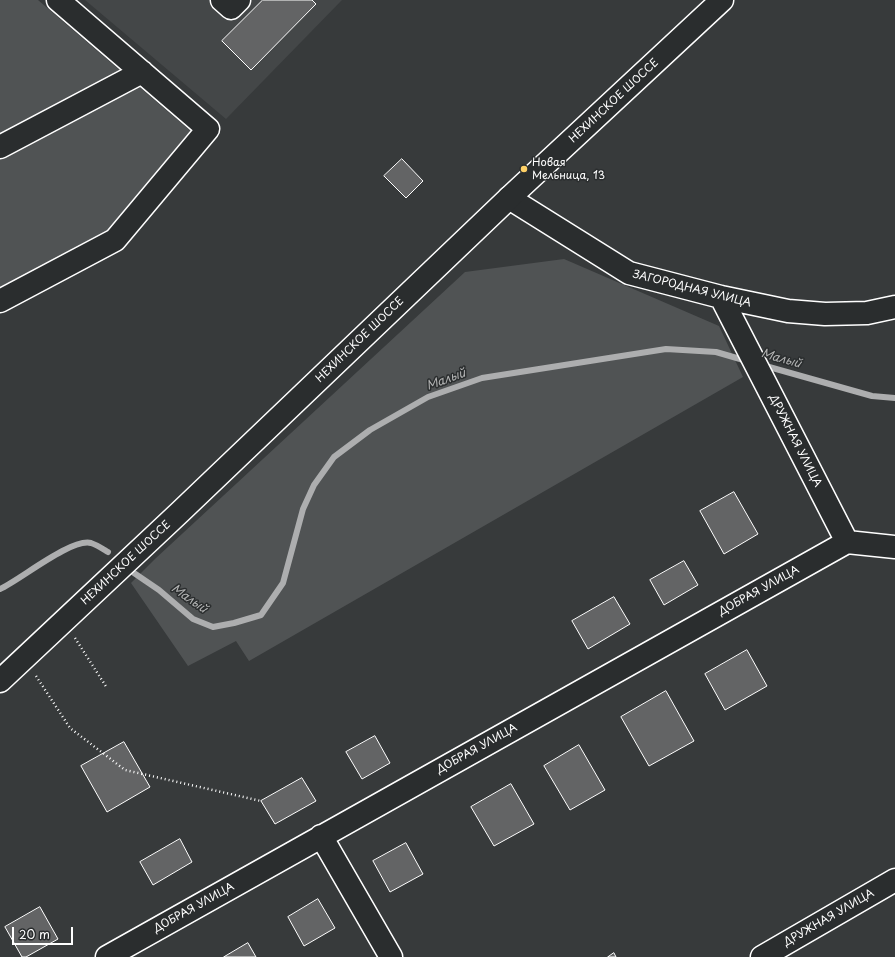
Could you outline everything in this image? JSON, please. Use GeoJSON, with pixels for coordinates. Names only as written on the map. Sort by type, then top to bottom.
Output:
{"type":"FeatureCollection","features":[{"type":"Feature","properties":{"kind":"street"},"geometry":{"type":"LineString","coordinates":[[0,301],[115,240],[208,128],[58,0]]}},
{"type":"Feature","properties":{"kind":"street"},"geometry":{"type":"LineString","coordinates":[[222,0],[231,8],[239,0]]}},
{"type":"Feature","properties":{"kind":"street","name":"НЕХИНСКОЕ ШОССЕ"},"geometry":{"type":"LineString","coordinates":[[0,681],[25,659],[509,198],[722,0]]}},
{"type":"Feature","properties":{"kind":"street"},"geometry":{"type":"LineString","coordinates":[[0,147],[142,72]]}},
{"type":"Feature","properties":{"kind":"street","name":"ЗАГОРОДНАЯ УЛИЦА"},"geometry":{"type":"LineString","coordinates":[[509,198],[629,273],[721,297],[788,311],[825,314],[867,313],[895,307]]}},
{"type":"Feature","properties":{"kind":"street","name":"ДРУЖНАЯ УЛИЦА"},"geometry":{"type":"LineString","coordinates":[[721,297],[847,542]]}},
{"type":"Feature","properties":{"kind":"street"},"geometry":{"type":"LineString","coordinates":[[847,542],[895,547]]}},
{"type":"Feature","properties":{"kind":"street","name":"ДОБРАЯ УЛИЦА"},"geometry":{"type":"LineString","coordinates":[[107,957],[847,542]]}},
{"type":"Feature","properties":{"kind":"street"},"geometry":{"type":"LineString","coordinates":[[321,836],[391,957]]}},
{"type":"Feature","properties":{"kind":"street","name":"ДРУЖНАЯ УЛИЦА"},"geometry":{"type":"LineString","coordinates":[[762,957],[895,880]]}},
{"type":"Feature","properties":{"kind":"path"},"geometry":{"type":"LineString","coordinates":[[65,621],[107,688]]}},
{"type":"Feature","properties":{"kind":"path"},"geometry":{"type":"LineString","coordinates":[[25,659],[70,728],[125,770],[262,800]]}},
{"type":"Feature","properties":{"kind":"shaded area"},"geometry":{"type":"Polygon","coordinates":[[[0,0],[38,0],[194,134],[107,235],[0,292],[0,0]]]}},
{"type":"Feature","properties":{"kind":"shaded area"},"geometry":{"type":"Polygon","coordinates":[[[85,0],[342,0],[226,119],[85,0]]]}},
{"type":"Feature","properties":{"kind":"shaded area"},"geometry":{"type":"Polygon","coordinates":[[[564,259],[719,326],[743,377],[249,661],[236,641],[188,666],[131,583],[156,558],[465,272],[564,259]]]}},
{"type":"Feature","properties":{"kind":"building"},"geometry":{"type":"Polygon","coordinates":[[[263,0],[312,0],[316,4],[251,70],[222,41],[263,0]]]}},
{"type":"Feature","properties":{"kind":"building"},"geometry":{"type":"Polygon","coordinates":[[[402,159],[423,181],[406,198],[384,176],[402,159]]]}},
{"type":"Feature","properties":{"kind":"building"},"geometry":{"type":"Polygon","coordinates":[[[734,492],[758,534],[724,554],[700,511],[734,492]]]}},
{"type":"Feature","properties":{"kind":"building"},"geometry":{"type":"Polygon","coordinates":[[[684,561],[698,585],[664,605],[650,580],[684,561]]]}},
{"type":"Feature","properties":{"kind":"building"},"geometry":{"type":"Polygon","coordinates":[[[614,597],[630,624],[588,649],[572,621],[614,597]]]}},
{"type":"Feature","properties":{"kind":"building"},"geometry":{"type":"Polygon","coordinates":[[[747,650],[767,686],[725,710],[705,674],[747,650]]]}},
{"type":"Feature","properties":{"kind":"building"},"geometry":{"type":"Polygon","coordinates":[[[666,691],[694,741],[649,766],[621,717],[666,691]]]}},
{"type":"Feature","properties":{"kind":"building"},"geometry":{"type":"Polygon","coordinates":[[[375,736],[390,763],[362,779],[346,752],[375,736]]]}},
{"type":"Feature","properties":{"kind":"building"},"geometry":{"type":"Polygon","coordinates":[[[124,742],[150,787],[107,812],[81,766],[124,742]]]}},
{"type":"Feature","properties":{"kind":"building"},"geometry":{"type":"Polygon","coordinates":[[[579,745],[605,790],[570,810],[544,766],[579,745]]]}},
{"type":"Feature","properties":{"kind":"building"},"geometry":{"type":"Polygon","coordinates":[[[302,778],[316,801],[275,824],[261,801],[302,778]]]}},
{"type":"Feature","properties":{"kind":"building"},"geometry":{"type":"Polygon","coordinates":[[[511,784],[534,824],[494,846],[471,807],[511,784]]]}},
{"type":"Feature","properties":{"kind":"building"},"geometry":{"type":"Polygon","coordinates":[[[180,839],[192,862],[153,885],[140,862],[180,839]]]}},
{"type":"Feature","properties":{"kind":"building"},"geometry":{"type":"Polygon","coordinates":[[[406,843],[423,874],[390,892],[373,861],[406,843]]]}},
{"type":"Feature","properties":{"kind":"building"},"geometry":{"type":"Polygon","coordinates":[[[318,899],[335,928],[304,946],[288,917],[318,899]]]}},
{"type":"Feature","properties":{"kind":"building"},"geometry":{"type":"Polygon","coordinates":[[[40,907],[58,939],[26,957],[22,957],[5,927],[40,907]]]}},
{"type":"Feature","properties":{"kind":"building"},"geometry":{"type":"Polygon","coordinates":[[[248,943],[256,957],[224,957],[248,943]]]}},
{"type":"Feature","properties":{"kind":"building"},"geometry":{"type":"Polygon","coordinates":[[[614,953],[616,957],[608,957],[614,953]]]}},
{"type":"Feature","properties":{"kind":"waterway","name":"Малый"},"geometry":{"type":"LineString","coordinates":[[134,573],[159,590],[193,619],[213,627],[234,623],[261,615],[283,583],[303,509],[314,485],[334,457],[370,430],[428,397],[482,378],[666,349],[716,352],[747,361]]}},
{"type":"Feature","properties":{"kind":"waterway","name":"Малый"},"geometry":{"type":"LineString","coordinates":[[762,365],[872,396],[895,398]]}},
{"type":"Feature","properties":{"kind":"waterway","name":"Малый"},"geometry":{"type":"LineString","coordinates":[[0,589],[59,553],[82,543],[91,543],[108,552]]}},
{"type":"Feature","properties":{"kind":"place","name":"Новая Мельница, 13"},"geometry":{"type":"Point","coordinates":[524,169]}}]}
